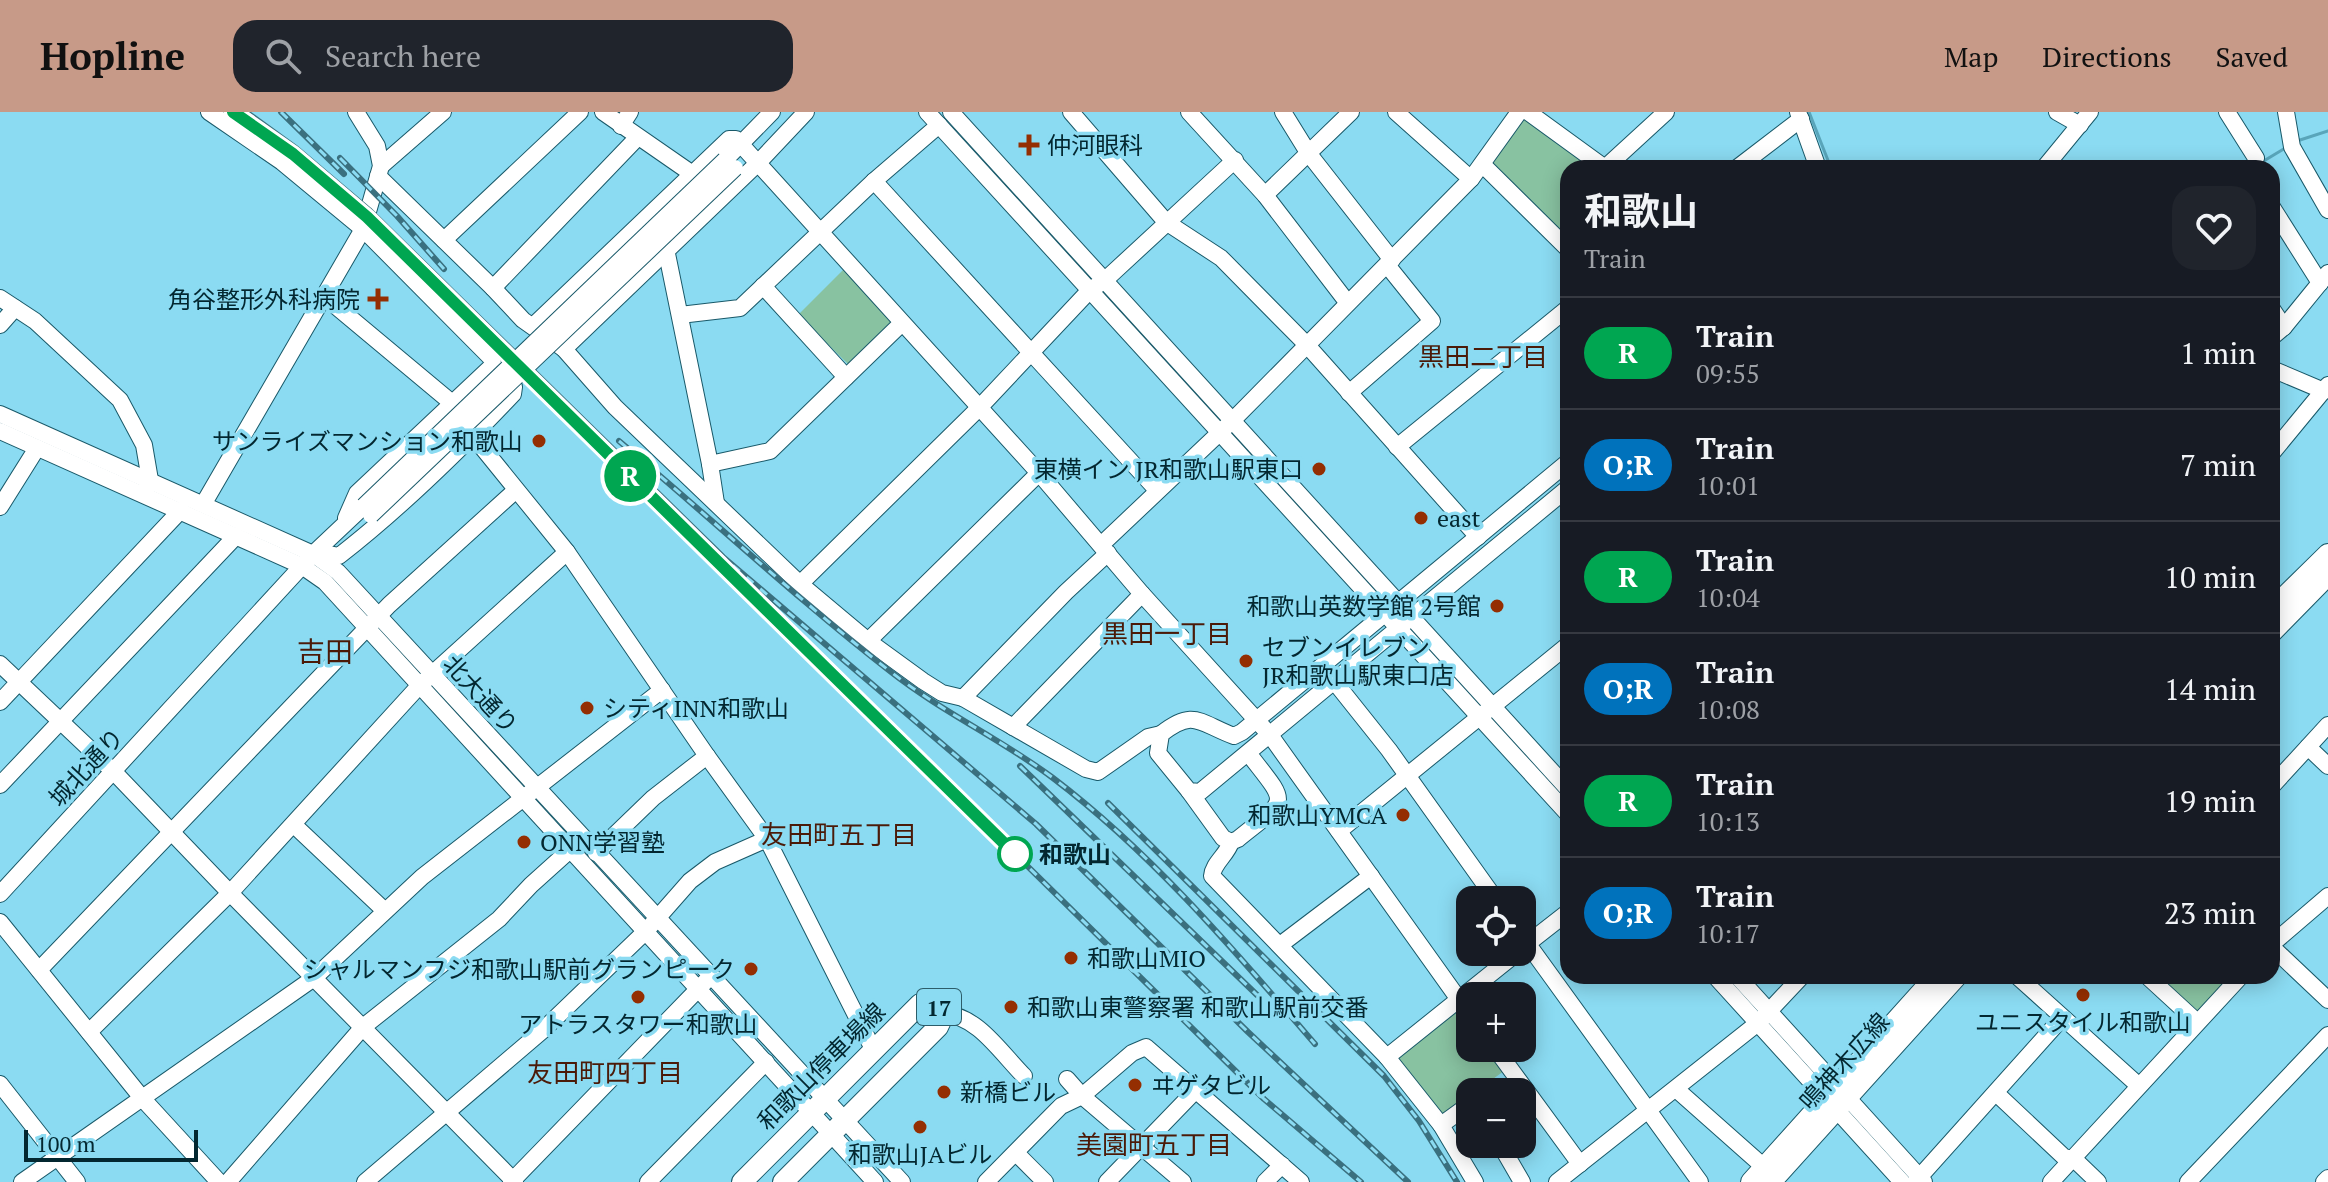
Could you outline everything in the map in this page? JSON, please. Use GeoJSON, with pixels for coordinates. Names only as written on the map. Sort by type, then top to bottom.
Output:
{"type":"FeatureCollection","features":[{"type":"Feature","properties":{"kind":"main road"},"geometry":{"type":"LineString","coordinates":[[2280,604],[2326,569]]}},
{"type":"Feature","properties":{"kind":"main road","name":"鳴神木広線"},"geometry":{"type":"LineString","coordinates":[[1769,1178],[1929,984]]}},
{"type":"Feature","properties":{"kind":"main road","name":"鳴神木広線"},"geometry":{"type":"LineString","coordinates":[[1836,1097],[1949,984]]}},
{"type":"Feature","properties":{"kind":"main road","name":"和歌山停車場線"},"geometry":{"type":"LineString","coordinates":[[742,1182],[920,1004],[932,1002],[944,1014]]}},
{"type":"Feature","properties":{"kind":"main road","name":"17"},"geometry":{"type":"LineString","coordinates":[[783,1182],[938,1027],[944,1014]]}},
{"type":"Feature","properties":{"kind":"street"},"geometry":{"type":"LineString","coordinates":[[209,112],[282,162],[363,229],[492,359],[493,365],[514,387],[513,394],[473,436],[384,521],[339,556],[315,561]]}},
{"type":"Feature","properties":{"kind":"street"},"geometry":{"type":"LineString","coordinates":[[204,503],[363,229],[379,171],[377,146],[356,112]]}},
{"type":"Feature","properties":{"kind":"street"},"geometry":{"type":"LineString","coordinates":[[379,171],[443,112]]}},
{"type":"Feature","properties":{"kind":"street"},"geometry":{"type":"LineString","coordinates":[[444,240],[580,112]]}},
{"type":"Feature","properties":{"kind":"street"},"geometry":{"type":"LineString","coordinates":[[603,112],[626,119],[638,137],[691,173]]}},
{"type":"Feature","properties":{"kind":"street"},"geometry":{"type":"LineString","coordinates":[[342,526],[368,511],[666,249],[749,154],[796,112]]}},
{"type":"Feature","properties":{"kind":"street"},"geometry":{"type":"LineString","coordinates":[[315,561],[730,164],[749,154],[806,112]]}},
{"type":"Feature","properties":{"kind":"street"},"geometry":{"type":"LineString","coordinates":[[927,112],[1097,286],[1405,622],[1493,706],[1560,780]]}},
{"type":"Feature","properties":{"kind":"street"},"geometry":{"type":"LineString","coordinates":[[1071,112],[1166,222],[1221,258],[1306,344],[1478,537]]}},
{"type":"Feature","properties":{"kind":"street"},"geometry":{"type":"LineString","coordinates":[[1189,112],[1265,195],[1347,302]]}},
{"type":"Feature","properties":{"kind":"street"},"geometry":{"type":"LineString","coordinates":[[1283,112],[1309,154],[1432,321],[1349,393]]}},
{"type":"Feature","properties":{"kind":"street"},"geometry":{"type":"LineString","coordinates":[[1265,195],[1351,112]]}},
{"type":"Feature","properties":{"kind":"street"},"geometry":{"type":"LineString","coordinates":[[1396,112],[1471,179]]}},
{"type":"Feature","properties":{"kind":"street"},"geometry":{"type":"LineString","coordinates":[[963,698],[1066,592],[1157,490],[1226,427],[1471,179],[1519,112]]}},
{"type":"Feature","properties":{"kind":"street"},"geometry":{"type":"LineString","coordinates":[[1528,112],[1594,160]]}},
{"type":"Feature","properties":{"kind":"street"},"geometry":{"type":"LineString","coordinates":[[1614,160],[1666,112]]}},
{"type":"Feature","properties":{"kind":"street"},"geometry":{"type":"LineString","coordinates":[[2051,160],[2085,119],[2057,112]]}},
{"type":"Feature","properties":{"kind":"street"},"geometry":{"type":"LineString","coordinates":[[2227,112],[2256,158]]}},
{"type":"Feature","properties":{"kind":"street"},"geometry":{"type":"LineString","coordinates":[[2286,112],[2292,147],[2328,210]]}},
{"type":"Feature","properties":{"kind":"street"},"geometry":{"type":"LineString","coordinates":[[749,154],[770,113]]}},
{"type":"Feature","properties":{"kind":"street"},"geometry":{"type":"LineString","coordinates":[[954,113],[1097,286]]}},
{"type":"Feature","properties":{"kind":"street"},"geometry":{"type":"LineString","coordinates":[[1747,160],[1799,116],[1815,160]]}},
{"type":"Feature","properties":{"kind":"street"},"geometry":{"type":"LineString","coordinates":[[680,315],[740,308],[874,181],[939,125]]}},
{"type":"Feature","properties":{"kind":"street"},"geometry":{"type":"LineString","coordinates":[[493,288],[638,137]]}},
{"type":"Feature","properties":{"kind":"street"},"geometry":{"type":"LineString","coordinates":[[533,326],[691,173],[729,139],[736,139],[1039,473],[1142,594],[1270,735],[1456,996]]}},
{"type":"Feature","properties":{"kind":"street"},"geometry":{"type":"LineString","coordinates":[[800,584],[979,408],[1097,286],[1235,160]]}},
{"type":"Feature","properties":{"kind":"street"},"geometry":{"type":"LineString","coordinates":[[558,345],[730,164]]}},
{"type":"Feature","properties":{"kind":"street"},"geometry":{"type":"LineString","coordinates":[[1483,165],[1560,240]]}},
{"type":"Feature","properties":{"kind":"street"},"geometry":{"type":"LineString","coordinates":[[379,171],[523,320],[558,345],[615,407],[800,584],[868,641],[942,693],[963,698],[1086,769],[1098,772],[1148,737],[1161,734],[1178,720],[1190,717],[1234,736],[1560,469]]}},
{"type":"Feature","properties":{"kind":"street"},"geometry":{"type":"LineString","coordinates":[[874,181],[1157,490]]}},
{"type":"Feature","properties":{"kind":"street"},"geometry":{"type":"LineString","coordinates":[[2280,218],[2324,278],[2280,330]]}},
{"type":"Feature","properties":{"kind":"street"},"geometry":{"type":"LineString","coordinates":[[666,249],[716,503]]}},
{"type":"Feature","properties":{"kind":"street"},"geometry":{"type":"LineString","coordinates":[[763,286],[846,377]]}},
{"type":"Feature","properties":{"kind":"street"},"geometry":{"type":"LineString","coordinates":[[325,297],[452,403],[473,436],[567,552],[767,839],[873,1049]]}},
{"type":"Feature","properties":{"kind":"street"},"geometry":{"type":"LineString","coordinates":[[0,298],[35,321],[120,400],[144,445],[147,487]]}},
{"type":"Feature","properties":{"kind":"street"},"geometry":{"type":"LineString","coordinates":[[0,325],[15,308]]}},
{"type":"Feature","properties":{"kind":"street"},"geometry":{"type":"LineString","coordinates":[[1397,447],[1560,315]]}},
{"type":"Feature","properties":{"kind":"street"},"geometry":{"type":"LineString","coordinates":[[710,464],[770,451],[902,323]]}},
{"type":"Feature","properties":{"kind":"street"},"geometry":{"type":"LineString","coordinates":[[315,561],[342,526],[357,493],[493,365]]}},
{"type":"Feature","properties":{"kind":"street"},"geometry":{"type":"LineString","coordinates":[[2280,372],[2327,387],[2280,443]]}},
{"type":"Feature","properties":{"kind":"street","name":"北大通り"},"geometry":{"type":"LineString","coordinates":[[0,414],[147,487],[181,510],[236,536],[315,561]]}},
{"type":"Feature","properties":{"kind":"street","name":"北大通り"},"geometry":{"type":"LineString","coordinates":[[0,431],[37,448],[147,487],[204,503],[338,572],[372,622],[530,794],[596,853],[651,925]]}},
{"type":"Feature","properties":{"kind":"street"},"geometry":{"type":"LineString","coordinates":[[0,507],[37,448]]}},
{"type":"Feature","properties":{"kind":"street"},"geometry":{"type":"LineString","coordinates":[[868,641],[1039,473]]}},
{"type":"Feature","properties":{"kind":"street"},"geometry":{"type":"LineString","coordinates":[[39,970],[372,622],[516,490]]}},
{"type":"Feature","properties":{"kind":"street"},"geometry":{"type":"LineString","coordinates":[[1189,791],[1200,792],[1560,496]]}},
{"type":"Feature","properties":{"kind":"street"},"geometry":{"type":"LineString","coordinates":[[0,702],[181,510]]}},
{"type":"Feature","properties":{"kind":"street"},"geometry":{"type":"LineString","coordinates":[[0,785],[236,536]]}},
{"type":"Feature","properties":{"kind":"street"},"geometry":{"type":"LineString","coordinates":[[89,1032],[230,893],[424,680],[567,552]]}},
{"type":"Feature","properties":{"kind":"street","name":"城北通り"},"geometry":{"type":"LineString","coordinates":[[0,894],[315,561]]}},
{"type":"Feature","properties":{"kind":"street"},"geometry":{"type":"LineString","coordinates":[[1013,727],[1142,594]]}},
{"type":"Feature","properties":{"kind":"street"},"geometry":{"type":"LineString","coordinates":[[1405,622],[1479,717],[1560,805]]}},
{"type":"Feature","properties":{"kind":"street"},"geometry":{"type":"LineString","coordinates":[[1339,831],[1560,652]]}},
{"type":"Feature","properties":{"kind":"street"},"geometry":{"type":"LineString","coordinates":[[0,664],[114,772],[513,1181],[704,982]]}},
{"type":"Feature","properties":{"kind":"street"},"geometry":{"type":"LineString","coordinates":[[1334,681],[1389,750],[1486,886]]}},
{"type":"Feature","properties":{"kind":"street"},"geometry":{"type":"LineString","coordinates":[[22,1182],[314,978],[422,877],[662,690]]}},
{"type":"Feature","properties":{"kind":"street"},"geometry":{"type":"LineString","coordinates":[[2280,777],[2328,725]]}},
{"type":"Feature","properties":{"kind":"street"},"geometry":{"type":"LineString","coordinates":[[1161,734],[1158,753],[1223,838],[1231,842]]}},
{"type":"Feature","properties":{"kind":"street"},"geometry":{"type":"LineString","coordinates":[[2308,747],[2328,766]]}},
{"type":"Feature","properties":{"kind":"street"},"geometry":{"type":"LineString","coordinates":[[1248,753],[1278,792],[1280,800],[1276,809],[1231,842],[1228,851],[1213,869],[1212,876],[1387,1057],[1441,1125],[1475,1182]]}},
{"type":"Feature","properties":{"kind":"street"},"geometry":{"type":"LineString","coordinates":[[596,853],[653,798],[707,756]]}},
{"type":"Feature","properties":{"kind":"street","name":"北大通り"},"geometry":{"type":"LineString","coordinates":[[530,794],[571,849],[651,925],[838,1126]]}},
{"type":"Feature","properties":{"kind":"street"},"geometry":{"type":"LineString","coordinates":[[294,825],[384,910]]}},
{"type":"Feature","properties":{"kind":"street"},"geometry":{"type":"LineString","coordinates":[[365,1182],[542,1031],[651,925],[690,881],[715,862],[767,839]]}},
{"type":"Feature","properties":{"kind":"street"},"geometry":{"type":"LineString","coordinates":[[228,1182],[363,1027],[499,919],[571,849]]}},
{"type":"Feature","properties":{"kind":"street"},"geometry":{"type":"LineString","coordinates":[[1280,945],[1371,876]]}},
{"type":"Feature","properties":{"kind":"street"},"geometry":{"type":"LineString","coordinates":[[2280,939],[2328,896]]}},
{"type":"Feature","properties":{"kind":"street"},"geometry":{"type":"LineString","coordinates":[[1536,935],[1560,918]]}},
{"type":"Feature","properties":{"kind":"street"},"geometry":{"type":"LineString","coordinates":[[0,922],[142,1098],[219,1182]]}},
{"type":"Feature","properties":{"kind":"street"},"geometry":{"type":"LineString","coordinates":[[2280,954],[2328,1000]]}},
{"type":"Feature","properties":{"kind":"street"},"geometry":{"type":"LineString","coordinates":[[1536,963],[1700,1182]]}},
{"type":"Feature","properties":{"kind":"street"},"geometry":{"type":"LineString","coordinates":[[1480,982],[1498,966]]}},
{"type":"Feature","properties":{"kind":"street","name":"北大通り"},"geometry":{"type":"LineString","coordinates":[[704,982],[766,1062],[818,1105]]}},
{"type":"Feature","properties":{"kind":"street"},"geometry":{"type":"LineString","coordinates":[[1725,984],[1764,1017],[1836,1097],[1919,1180],[2062,1018]]}},
{"type":"Feature","properties":{"kind":"street"},"geometry":{"type":"LineString","coordinates":[[1742,984],[1764,1017]]}},
{"type":"Feature","properties":{"kind":"street"},"geometry":{"type":"LineString","coordinates":[[1557,1182],[1764,1017],[1795,984]]}},
{"type":"Feature","properties":{"kind":"street"},"geometry":{"type":"LineString","coordinates":[[2026,984],[2138,1085]]}},
{"type":"Feature","properties":{"kind":"street"},"geometry":{"type":"LineString","coordinates":[[2156,984],[2197,1022]]}},
{"type":"Feature","properties":{"kind":"street"},"geometry":{"type":"LineString","coordinates":[[2051,1182],[2233,984]]}},
{"type":"Feature","properties":{"kind":"street"},"geometry":{"type":"LineString","coordinates":[[1387,1057],[1456,1002]]}},
{"type":"Feature","properties":{"kind":"street"},"geometry":{"type":"LineString","coordinates":[[944,1014],[959,1015],[970,1021],[1024,1076]]}},
{"type":"Feature","properties":{"kind":"street"},"geometry":{"type":"LineString","coordinates":[[2188,1182],[2328,1035]]}},
{"type":"Feature","properties":{"kind":"street"},"geometry":{"type":"LineString","coordinates":[[986,1182],[1061,1106],[1082,1096],[1132,1053],[1146,1047],[1301,1182]]}},
{"type":"Feature","properties":{"kind":"street"},"geometry":{"type":"LineString","coordinates":[[648,1182],[766,1062]]}},
{"type":"Feature","properties":{"kind":"street"},"geometry":{"type":"LineString","coordinates":[[1505,1062],[1580,1164]]}},
{"type":"Feature","properties":{"kind":"street"},"geometry":{"type":"LineString","coordinates":[[1067,1079],[1082,1096],[1183,1182]]}},
{"type":"Feature","properties":{"kind":"street"},"geometry":{"type":"LineString","coordinates":[[0,1084],[77,1182]]}},
{"type":"Feature","properties":{"kind":"street"},"geometry":{"type":"LineString","coordinates":[[1676,1089],[1769,1178]]}},
{"type":"Feature","properties":{"kind":"street"},"geometry":{"type":"LineString","coordinates":[[1107,1182],[1195,1091]]}},
{"type":"Feature","properties":{"kind":"street"},"geometry":{"type":"LineString","coordinates":[[1996,1093],[2064,1157],[2074,1159],[2098,1182]]}},
{"type":"Feature","properties":{"kind":"street"},"geometry":{"type":"LineString","coordinates":[[1836,1097],[1902,1182]]}},
{"type":"Feature","properties":{"kind":"street"},"geometry":{"type":"LineString","coordinates":[[1441,1125],[1456,1114]]}},
{"type":"Feature","properties":{"kind":"street"},"geometry":{"type":"LineString","coordinates":[[838,1126],[875,1182]]}},
{"type":"Feature","properties":{"kind":"street"},"geometry":{"type":"LineString","coordinates":[[838,1126],[902,1182]]}},
{"type":"Feature","properties":{"kind":"street"},"geometry":{"type":"LineString","coordinates":[[1016,1153],[1045,1182]]}},
{"type":"Feature","properties":{"kind":"street"},"geometry":{"type":"LineString","coordinates":[[1508,1158],[1522,1182]]}},
{"type":"Feature","properties":{"kind":"street"},"geometry":{"type":"LineString","coordinates":[[1265,1182],[1282,1165]]}},
{"type":"Feature","properties":{"kind":"green space"},"geometry":{"type":"Polygon","coordinates":[[[1521,117],[1582,160],[1560,160],[1560,234],[1488,166],[1521,117]]]}},
{"type":"Feature","properties":{"kind":"green space"},"geometry":{"type":"Polygon","coordinates":[[[844,269],[892,323],[849,365],[798,315],[844,269]]]}},
{"type":"Feature","properties":{"kind":"green space"},"geometry":{"type":"Polygon","coordinates":[[[2162,984],[2224,984],[2197,1012],[2162,984]]]}},
{"type":"Feature","properties":{"kind":"green space"},"geometry":{"type":"Polygon","coordinates":[[[1455,1011],[1456,1062],[1497,1062],[1504,1071],[1494,1078],[1456,1078],[1456,1106],[1440,1118],[1396,1058],[1455,1011]]]}},
{"type":"Feature","properties":{"kind":"waterway"},"geometry":{"type":"LineString","coordinates":[[1809,112],[1828,160]]}},
{"type":"Feature","properties":{"kind":"waterway"},"geometry":{"type":"LineString","coordinates":[[2297,141],[2328,131]]}},
{"type":"Feature","properties":{"kind":"waterway"},"geometry":{"type":"LineString","coordinates":[[2265,160],[2287,147]]}},
{"type":"Feature","properties":{"kind":"railway"},"geometry":{"type":"LineString","coordinates":[[246,112],[297,149],[369,210],[723,557],[1036,824],[1248,1032],[1408,1182]]}},
{"type":"Feature","properties":{"kind":"railway"},"geometry":{"type":"LineString","coordinates":[[281,112],[344,174]]}},
{"type":"Feature","properties":{"kind":"railway"},"geometry":{"type":"LineString","coordinates":[[340,158],[444,269]]}},
{"type":"Feature","properties":{"kind":"railway"},"geometry":{"type":"LineString","coordinates":[[619,441],[891,672],[1033,764],[1089,807],[1191,904],[1315,1044]]}},
{"type":"Feature","properties":{"kind":"railway"},"geometry":{"type":"LineString","coordinates":[[748,591],[1264,1099],[1361,1182]]}},
{"type":"Feature","properties":{"kind":"railway"},"geometry":{"type":"LineString","coordinates":[[1020,766],[1257,995]]}},
{"type":"Feature","properties":{"kind":"railway"},"geometry":{"type":"LineString","coordinates":[[1108,803],[1384,1076],[1419,1121],[1457,1182]]}},
{"type":"Feature","properties":{"kind":"train","name":"R"},"geometry":{"type":"LineString","coordinates":[[233,112],[293,154],[367,217],[1015,854]]}},
{"type":"Feature","properties":{"kind":"place","name":"仲河眼科"},"geometry":{"type":"Point","coordinates":[1029,145]}},
{"type":"Feature","properties":{"kind":"place","name":"角谷整形外科病院"},"geometry":{"type":"Point","coordinates":[378,299]}},
{"type":"Feature","properties":{"kind":"place","name":"サンライズマンション和歌山"},"geometry":{"type":"Point","coordinates":[539,441]}},
{"type":"Feature","properties":{"kind":"place","name":"東横イン JR和歌山駅東口"},"geometry":{"type":"Point","coordinates":[1319,469]}},
{"type":"Feature","properties":{"kind":"place","name":"east"},"geometry":{"type":"Point","coordinates":[1421,518]}},
{"type":"Feature","properties":{"kind":"place","name":"和歌山英数学館 2号館"},"geometry":{"type":"Point","coordinates":[1497,606]}},
{"type":"Feature","properties":{"kind":"place","name":"セブンイレブン JR和歌山駅東口店"},"geometry":{"type":"Point","coordinates":[1246,661]}},
{"type":"Feature","properties":{"kind":"place","name":"シティINN和歌山"},"geometry":{"type":"Point","coordinates":[587,708]}},
{"type":"Feature","properties":{"kind":"place","name":"和歌山YMCA"},"geometry":{"type":"Point","coordinates":[1403,815]}},
{"type":"Feature","properties":{"kind":"place","name":"ONN学習塾"},"geometry":{"type":"Point","coordinates":[524,842]}},
{"type":"Feature","properties":{"kind":"place","name":"和歌山"},"geometry":{"type":"Point","coordinates":[1015,854]}},
{"type":"Feature","properties":{"kind":"place","name":"和歌山MIO"},"geometry":{"type":"Point","coordinates":[1071,958]}},
{"type":"Feature","properties":{"kind":"place","name":"シャルマンフジ和歌山駅前グランピーク"},"geometry":{"type":"Point","coordinates":[751,969]}},
{"type":"Feature","properties":{"kind":"place","name":"ユニスタイル和歌山"},"geometry":{"type":"Point","coordinates":[2083,995]}},
{"type":"Feature","properties":{"kind":"place","name":"アトラスタワー和歌山"},"geometry":{"type":"Point","coordinates":[638,997]}},
{"type":"Feature","properties":{"kind":"place","name":"和歌山東警察署 和歌山駅前交番"},"geometry":{"type":"Point","coordinates":[1011,1007]}},
{"type":"Feature","properties":{"kind":"place","name":"ヰゲタビル"},"geometry":{"type":"Point","coordinates":[1135,1085]}},
{"type":"Feature","properties":{"kind":"place","name":"新橋ビル"},"geometry":{"type":"Point","coordinates":[944,1092]}},
{"type":"Feature","properties":{"kind":"place","name":"和歌山JAビル"},"geometry":{"type":"Point","coordinates":[920,1127]}},
{"type":"Feature","properties":{"kind":"district","name":"黒田二丁目"},"geometry":{"type":"Point","coordinates":[1483,356]}},
{"type":"Feature","properties":{"kind":"district","name":"黒田一丁目"},"geometry":{"type":"Point","coordinates":[1167,633]}},
{"type":"Feature","properties":{"kind":"district","name":"吉田"},"geometry":{"type":"Point","coordinates":[325,651]}},
{"type":"Feature","properties":{"kind":"district","name":"友田町五丁目"},"geometry":{"type":"Point","coordinates":[839,834]}},
{"type":"Feature","properties":{"kind":"district","name":"友田町四丁目"},"geometry":{"type":"Point","coordinates":[605,1072]}},
{"type":"Feature","properties":{"kind":"district","name":"美園町五丁目"},"geometry":{"type":"Point","coordinates":[1154,1144]}}]}
